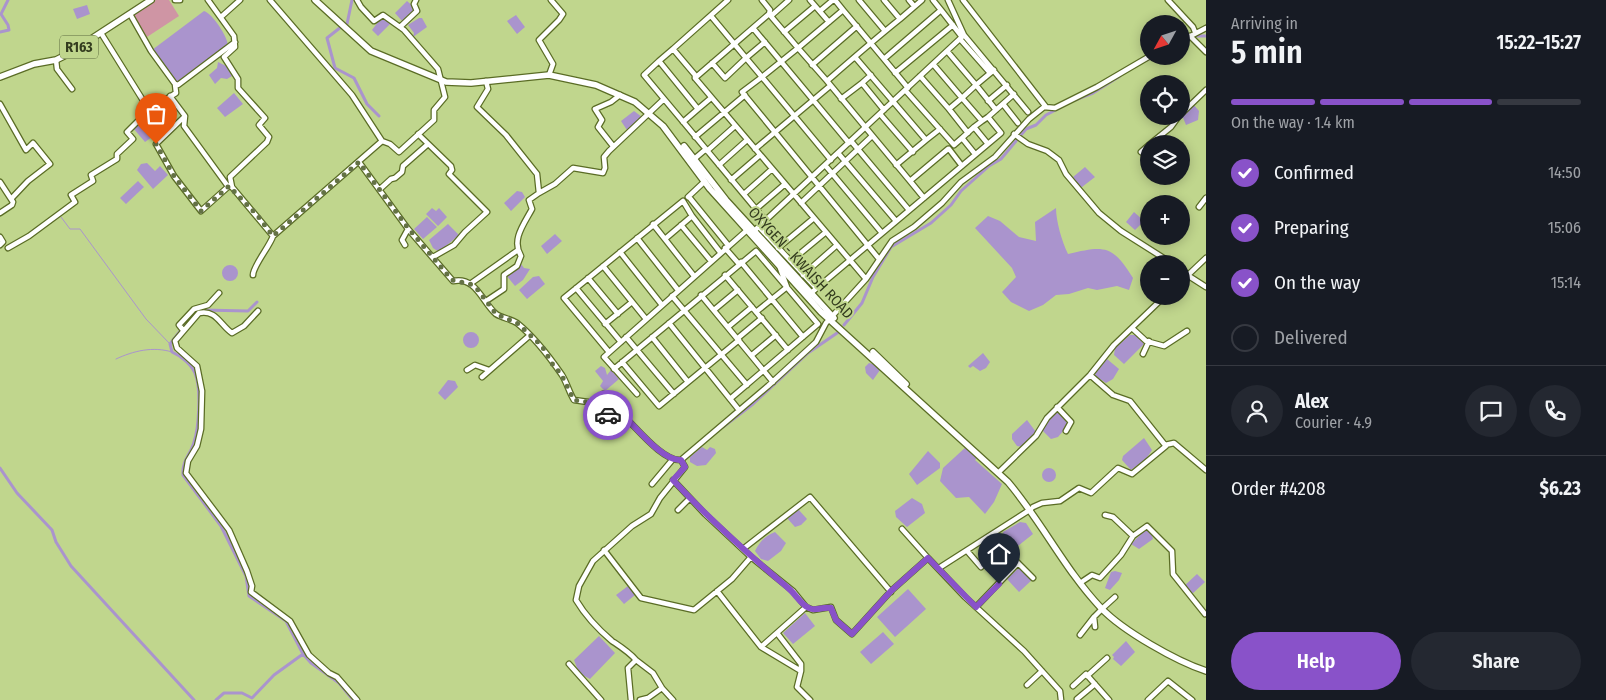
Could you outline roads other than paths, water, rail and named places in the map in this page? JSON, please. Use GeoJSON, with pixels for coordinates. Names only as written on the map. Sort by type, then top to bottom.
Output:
{"type":"FeatureCollection","features":[{"type":"Feature","properties":{"kind":"main road","name":"R163"},"geometry":{"type":"LineString","coordinates":[[0,77],[34,64],[56,60],[151,0]]}},
{"type":"Feature","properties":{"kind":"main road","name":"OXYGEN - KWAISH ROAD"},"geometry":{"type":"LineString","coordinates":[[315,0],[371,51],[441,78],[458,82],[550,74],[575,76],[594,81],[634,98],[672,136],[779,266],[841,327],[1000,471]]}},
{"type":"Feature","properties":{"kind":"main road","name":"OXYGEN - KWAISH ROAD"},"geometry":{"type":"LineString","coordinates":[[320,0],[362,41],[380,53],[452,84],[550,74],[586,82],[620,95],[649,112]]}},
{"type":"Feature","properties":{"kind":"main road","name":"OXYGEN - KWAISH ROAD"},"geometry":{"type":"LineString","coordinates":[[692,161],[704,182],[750,232],[811,293],[831,317],[1000,471],[1032,508],[1103,608]]}},
{"type":"Feature","properties":{"kind":"main road","name":"OXYGEN - KWAISH ROAD"},"geometry":{"type":"LineString","coordinates":[[1032,508],[1079,581],[1103,608],[1142,638],[1206,669]]}},
{"type":"Feature","properties":{"kind":"street"},"geometry":{"type":"LineString","coordinates":[[175,0],[180,0]]}},
{"type":"Feature","properties":{"kind":"street"},"geometry":{"type":"LineString","coordinates":[[208,0],[236,41]]}},
{"type":"Feature","properties":{"kind":"street"},"geometry":{"type":"LineString","coordinates":[[221,17],[240,0]]}},
{"type":"Feature","properties":{"kind":"street"},"geometry":{"type":"LineString","coordinates":[[270,0],[352,94],[382,141],[390,144],[399,152],[434,120],[434,110],[445,97],[441,78],[438,68],[400,27],[383,16],[374,21],[357,0]]}},
{"type":"Feature","properties":{"kind":"street"},"geometry":{"type":"LineString","coordinates":[[400,27],[418,11],[414,4],[416,0]]}},
{"type":"Feature","properties":{"kind":"street"},"geometry":{"type":"LineString","coordinates":[[550,74],[553,64],[552,59],[539,40],[563,14],[551,0]]}},
{"type":"Feature","properties":{"kind":"street"},"geometry":{"type":"LineString","coordinates":[[728,0],[644,75],[766,221]]}},
{"type":"Feature","properties":{"kind":"street"},"geometry":{"type":"LineString","coordinates":[[694,78],[789,0]]}},
{"type":"Feature","properties":{"kind":"street"},"geometry":{"type":"LineString","coordinates":[[810,0],[829,22]]}},
{"type":"Feature","properties":{"kind":"street"},"geometry":{"type":"LineString","coordinates":[[820,11],[834,0],[954,145]]}},
{"type":"Feature","properties":{"kind":"street"},"geometry":{"type":"LineString","coordinates":[[859,0],[885,31]]}},
{"type":"Feature","properties":{"kind":"street"},"geometry":{"type":"LineString","coordinates":[[884,0],[900,19]]}},
{"type":"Feature","properties":{"kind":"street"},"geometry":{"type":"LineString","coordinates":[[909,0],[914,6]]}},
{"type":"Feature","properties":{"kind":"street"},"geometry":{"type":"LineString","coordinates":[[826,81],[922,0]]}},
{"type":"Feature","properties":{"kind":"street"},"geometry":{"type":"LineString","coordinates":[[933,0],[962,37],[1028,112]]}},
{"type":"Feature","properties":{"kind":"street"},"geometry":{"type":"LineString","coordinates":[[948,0],[962,37]]}},
{"type":"Feature","properties":{"kind":"street"},"geometry":{"type":"LineString","coordinates":[[963,0],[1046,107]]}},
{"type":"Feature","properties":{"kind":"street"},"geometry":{"type":"LineString","coordinates":[[1168,0],[1188,21],[1195,32]]}},
{"type":"Feature","properties":{"kind":"street"},"geometry":{"type":"LineString","coordinates":[[764,1],[770,10],[770,15],[924,198]]}},
{"type":"Feature","properties":{"kind":"street"},"geometry":{"type":"LineString","coordinates":[[784,32],[815,6]]}},
{"type":"Feature","properties":{"kind":"street"},"geometry":{"type":"LineString","coordinates":[[844,10],[781,64],[742,92],[879,259]]}},
{"type":"Feature","properties":{"kind":"street"},"geometry":{"type":"LineString","coordinates":[[884,59],[941,10]]}},
{"type":"Feature","properties":{"kind":"street"},"geometry":{"type":"LineString","coordinates":[[8,248],[29,236],[75,202],[71,195],[93,181],[90,175],[117,159],[117,154],[133,139],[128,132],[149,110],[177,91],[175,84],[151,51],[130,14]]}},
{"type":"Feature","properties":{"kind":"street"},"geometry":{"type":"LineString","coordinates":[[711,16],[831,160]]}},
{"type":"Feature","properties":{"kind":"street"},"geometry":{"type":"LineString","coordinates":[[895,73],[953,25]]}},
{"type":"Feature","properties":{"kind":"street"},"geometry":{"type":"LineString","coordinates":[[812,65],[857,26]]}},
{"type":"Feature","properties":{"kind":"street"},"geometry":{"type":"LineString","coordinates":[[753,28],[781,64],[858,149],[909,210]]}},
{"type":"Feature","properties":{"kind":"street"},"geometry":{"type":"LineString","coordinates":[[1206,28],[1190,36],[1206,52]]}},
{"type":"Feature","properties":{"kind":"street"},"geometry":{"type":"LineString","coordinates":[[101,33],[149,110]]}},
{"type":"Feature","properties":{"kind":"street"},"geometry":{"type":"LineString","coordinates":[[637,394],[604,357],[720,252],[766,221],[962,37]]}},
{"type":"Feature","properties":{"kind":"street"},"geometry":{"type":"LineString","coordinates":[[175,84],[182,83],[236,41]]}},
{"type":"Feature","properties":{"kind":"street"},"geometry":{"type":"LineString","coordinates":[[230,187],[230,177],[269,139],[259,125],[265,118],[237,86],[238,79],[224,57],[231,52],[236,41]]}},
{"type":"Feature","properties":{"kind":"street"},"geometry":{"type":"LineString","coordinates":[[712,63],[725,78],[765,42]]}},
{"type":"Feature","properties":{"kind":"street"},"geometry":{"type":"LineString","coordinates":[[673,49],[694,75],[694,78],[866,279]]}},
{"type":"Feature","properties":{"kind":"street"},"geometry":{"type":"LineString","coordinates":[[947,51],[996,110]]}},
{"type":"Feature","properties":{"kind":"street"},"geometry":{"type":"LineString","coordinates":[[855,57],[926,140]]}},
{"type":"Feature","properties":{"kind":"street"},"geometry":{"type":"LineString","coordinates":[[56,60],[57,69],[72,89]]}},
{"type":"Feature","properties":{"kind":"street"},"geometry":{"type":"LineString","coordinates":[[603,394],[657,449],[673,459],[681,460],[773,382],[816,342],[831,317],[866,279],[892,241],[914,227],[942,203],[961,182],[995,157],[1017,137],[1039,110],[1046,107],[1055,108],[1140,61]]}},
{"type":"Feature","properties":{"kind":"street"},"geometry":{"type":"LineString","coordinates":[[658,62],[698,109]]}},
{"type":"Feature","properties":{"kind":"street"},"geometry":{"type":"LineString","coordinates":[[933,64],[982,121]]}},
{"type":"Feature","properties":{"kind":"street"},"geometry":{"type":"LineString","coordinates":[[948,109],[992,72]]}},
{"type":"Feature","properties":{"kind":"street"},"geometry":{"type":"LineString","coordinates":[[841,99],[871,75]]}},
{"type":"Feature","properties":{"kind":"street"},"geometry":{"type":"LineString","coordinates":[[920,76],[968,133]]}},
{"type":"Feature","properties":{"kind":"street"},"geometry":{"type":"LineString","coordinates":[[486,81],[488,89],[478,107],[506,136],[537,174],[539,193]]}},
{"type":"Feature","properties":{"kind":"street"},"geometry":{"type":"LineString","coordinates":[[862,82],[884,110]]}},
{"type":"Feature","properties":{"kind":"street"},"geometry":{"type":"LineString","coordinates":[[988,101],[1006,85]]}},
{"type":"Feature","properties":{"kind":"street"},"geometry":{"type":"LineString","coordinates":[[755,149],[830,86]]}},
{"type":"Feature","properties":{"kind":"street"},"geometry":{"type":"LineString","coordinates":[[1190,105],[1206,90]]}},
{"type":"Feature","properties":{"kind":"street"},"geometry":{"type":"LineString","coordinates":[[910,181],[1014,94]]}},
{"type":"Feature","properties":{"kind":"street"},"geometry":{"type":"LineString","coordinates":[[613,146],[598,127],[602,120],[594,109],[611,102],[620,95]]}},
{"type":"Feature","properties":{"kind":"street"},"geometry":{"type":"LineString","coordinates":[[695,136],[744,95]]}},
{"type":"Feature","properties":{"kind":"street"},"geometry":{"type":"LineString","coordinates":[[170,96],[184,118],[184,126],[230,187],[273,236]]}},
{"type":"Feature","properties":{"kind":"street"},"geometry":{"type":"LineString","coordinates":[[683,122],[711,98]]}},
{"type":"Feature","properties":{"kind":"street"},"geometry":{"type":"LineString","coordinates":[[486,301],[504,289],[504,276],[516,266],[522,257],[517,245],[520,230],[532,209],[529,200],[555,184],[573,168],[603,173],[605,168],[604,157],[613,146],[664,99]]}},
{"type":"Feature","properties":{"kind":"street"},"geometry":{"type":"LineString","coordinates":[[0,104],[26,150],[33,143],[50,164],[28,181],[11,199]]}},
{"type":"Feature","properties":{"kind":"street"},"geometry":{"type":"LineString","coordinates":[[1002,104],[1018,123]]}},
{"type":"Feature","properties":{"kind":"street"},"geometry":{"type":"LineString","coordinates":[[880,114],[913,152]]}},
{"type":"Feature","properties":{"kind":"street"},"geometry":{"type":"LineString","coordinates":[[811,293],[1001,133],[988,116]]}},
{"type":"Feature","properties":{"kind":"street"},"geometry":{"type":"LineString","coordinates":[[184,118],[156,144],[174,176],[201,211],[230,187]]}},
{"type":"Feature","properties":{"kind":"street"},"geometry":{"type":"LineString","coordinates":[[1161,135],[1172,125]]}},
{"type":"Feature","properties":{"kind":"street"},"geometry":{"type":"LineString","coordinates":[[692,161],[735,126]]}},
{"type":"Feature","properties":{"kind":"street"},"geometry":{"type":"LineString","coordinates":[[974,127],[988,144]]}},
{"type":"Feature","properties":{"kind":"street"},"geometry":{"type":"LineString","coordinates":[[896,165],[940,129]]}},
{"type":"Feature","properties":{"kind":"street"},"geometry":{"type":"LineString","coordinates":[[418,134],[450,166],[452,170],[449,174],[487,212],[464,232],[454,245],[433,257]]}},
{"type":"Feature","properties":{"kind":"street"},"geometry":{"type":"LineString","coordinates":[[801,203],[872,136]]}},
{"type":"Feature","properties":{"kind":"street"},"geometry":{"type":"LineString","coordinates":[[1017,137],[1047,151],[1059,160],[1066,174],[1099,213],[1121,231],[1159,255]]}},
{"type":"Feature","properties":{"kind":"street"},"geometry":{"type":"LineString","coordinates":[[962,138],[975,154]]}},
{"type":"Feature","properties":{"kind":"street"},"geometry":{"type":"LineString","coordinates":[[719,165],[748,140]]}},
{"type":"Feature","properties":{"kind":"street"},"geometry":{"type":"LineString","coordinates":[[253,275],[253,271],[262,258],[262,253],[273,236],[382,141]]}},
{"type":"Feature","properties":{"kind":"street"},"geometry":{"type":"LineString","coordinates":[[380,189],[402,172],[404,166],[428,144]]}},
{"type":"Feature","properties":{"kind":"street"},"geometry":{"type":"LineString","coordinates":[[948,149],[962,166]]}},
{"type":"Feature","properties":{"kind":"street"},"geometry":{"type":"LineString","coordinates":[[838,154],[896,221]]}},
{"type":"Feature","properties":{"kind":"street"},"geometry":{"type":"LineString","coordinates":[[732,180],[760,155]]}},
{"type":"Feature","properties":{"kind":"street"},"geometry":{"type":"LineString","coordinates":[[359,162],[408,228],[453,281],[460,280],[470,284],[496,314],[517,323],[542,346],[553,365],[561,374],[574,400],[588,402],[608,416],[616,409]]}},
{"type":"Feature","properties":{"kind":"street"},"geometry":{"type":"LineString","coordinates":[[826,165],[882,233]]}},
{"type":"Feature","properties":{"kind":"street"},"geometry":{"type":"LineString","coordinates":[[744,194],[772,169]]}},
{"type":"Feature","properties":{"kind":"street"},"geometry":{"type":"LineString","coordinates":[[0,182],[11,199],[12,205],[0,213]]}},
{"type":"Feature","properties":{"kind":"street"},"geometry":{"type":"LineString","coordinates":[[609,352],[564,298],[653,224],[683,202],[704,182]]}},
{"type":"Feature","properties":{"kind":"street"},"geometry":{"type":"LineString","coordinates":[[756,209],[785,184]]}},
{"type":"Feature","properties":{"kind":"street"},"geometry":{"type":"LineString","coordinates":[[689,197],[740,263],[803,337]]}},
{"type":"Feature","properties":{"kind":"street"},"geometry":{"type":"LineString","coordinates":[[1199,207],[1206,198]]}},
{"type":"Feature","properties":{"kind":"street"},"geometry":{"type":"LineString","coordinates":[[683,202],[720,252]]}},
{"type":"Feature","properties":{"kind":"street"},"geometry":{"type":"LineString","coordinates":[[665,239],[692,216]]}},
{"type":"Feature","properties":{"kind":"street"},"geometry":{"type":"LineString","coordinates":[[778,248],[814,218]]}},
{"type":"Feature","properties":{"kind":"street"},"geometry":{"type":"LineString","coordinates":[[653,224],[694,276]]}},
{"type":"Feature","properties":{"kind":"street"},"geometry":{"type":"LineString","coordinates":[[681,225],[711,261]]}},
{"type":"Feature","properties":{"kind":"street"},"geometry":{"type":"LineString","coordinates":[[759,227],[816,288]]}},
{"type":"Feature","properties":{"kind":"street"},"geometry":{"type":"LineString","coordinates":[[405,245],[402,240],[408,228]]}},
{"type":"Feature","properties":{"kind":"street"},"geometry":{"type":"LineString","coordinates":[[791,261],[826,232]]}},
{"type":"Feature","properties":{"kind":"street"},"geometry":{"type":"LineString","coordinates":[[0,237],[4,242],[0,245]]}},
{"type":"Feature","properties":{"kind":"street"},"geometry":{"type":"LineString","coordinates":[[637,238],[678,290]]}},
{"type":"Feature","properties":{"kind":"street"},"geometry":{"type":"LineString","coordinates":[[804,275],[837,245]]}},
{"type":"Feature","properties":{"kind":"street"},"geometry":{"type":"LineString","coordinates":[[470,284],[518,250]]}},
{"type":"Feature","properties":{"kind":"street"},"geometry":{"type":"LineString","coordinates":[[614,369],[756,251],[818,324],[730,398]]}},
{"type":"Feature","properties":{"kind":"street"},"geometry":{"type":"LineString","coordinates":[[620,252],[662,304]]}},
{"type":"Feature","properties":{"kind":"street"},"geometry":{"type":"LineString","coordinates":[[1190,273],[1206,258]]}},
{"type":"Feature","properties":{"kind":"street"},"geometry":{"type":"LineString","coordinates":[[603,266],[646,319]]}},
{"type":"Feature","properties":{"kind":"street"},"geometry":{"type":"LineString","coordinates":[[779,266],[787,287]]}},
{"type":"Feature","properties":{"kind":"street"},"geometry":{"type":"LineString","coordinates":[[725,275],[788,350]]}},
{"type":"Feature","properties":{"kind":"street"},"geometry":{"type":"LineString","coordinates":[[1190,276],[1206,287]]}},
{"type":"Feature","properties":{"kind":"street"},"geometry":{"type":"LineString","coordinates":[[588,278],[618,314]]}},
{"type":"Feature","properties":{"kind":"street"},"geometry":{"type":"LineString","coordinates":[[756,312],[787,287]]}},
{"type":"Feature","properties":{"kind":"street"},"geometry":{"type":"LineString","coordinates":[[576,288],[621,342]]}},
{"type":"Feature","properties":{"kind":"street"},"geometry":{"type":"LineString","coordinates":[[714,310],[738,290]]}},
{"type":"Feature","properties":{"kind":"street"},"geometry":{"type":"LineString","coordinates":[[219,293],[207,306],[194,309],[187,315],[175,345],[197,366],[202,402],[199,437],[188,461],[186,473],[229,530],[247,571],[251,592],[290,621],[307,653],[329,673],[337,677],[357,700]]}},
{"type":"Feature","properties":{"kind":"street"},"geometry":{"type":"LineString","coordinates":[[701,295],[773,382]]}},
{"type":"Feature","properties":{"kind":"street"},"geometry":{"type":"LineString","coordinates":[[672,296],[747,385]]}},
{"type":"Feature","properties":{"kind":"street"},"geometry":{"type":"LineString","coordinates":[[606,324],[632,302]]}},
{"type":"Feature","properties":{"kind":"street"},"geometry":{"type":"LineString","coordinates":[[1000,471],[1036,436],[1042,424],[1090,375],[1114,345],[1155,305]]}},
{"type":"Feature","properties":{"kind":"street"},"geometry":{"type":"LineString","coordinates":[[728,327],[752,307]]}},
{"type":"Feature","properties":{"kind":"street"},"geometry":{"type":"LineString","coordinates":[[181,328],[194,316],[206,312],[223,322],[232,333],[244,326],[258,311]]}},
{"type":"Feature","properties":{"kind":"street"},"geometry":{"type":"LineString","coordinates":[[622,362],[660,406],[762,318]]}},
{"type":"Feature","properties":{"kind":"street"},"geometry":{"type":"LineString","coordinates":[[669,323],[739,410]]}},
{"type":"Feature","properties":{"kind":"street"},"geometry":{"type":"LineString","coordinates":[[1132,329],[1149,341],[1164,346],[1187,331]]}},
{"type":"Feature","properties":{"kind":"street"},"geometry":{"type":"LineString","coordinates":[[752,355],[776,335]]}},
{"type":"Feature","properties":{"kind":"street"},"geometry":{"type":"LineString","coordinates":[[482,377],[489,370],[494,369],[529,336]]}},
{"type":"Feature","properties":{"kind":"street"},"geometry":{"type":"LineString","coordinates":[[626,337],[674,394]]}},
{"type":"Feature","properties":{"kind":"street"},"geometry":{"type":"LineString","coordinates":[[652,337],[688,382]]}},
{"type":"Feature","properties":{"kind":"street"},"geometry":{"type":"LineString","coordinates":[[1143,354],[1149,341]]}},
{"type":"Feature","properties":{"kind":"street"},"geometry":{"type":"LineString","coordinates":[[467,370],[475,364],[489,370]]}},
{"type":"Feature","properties":{"kind":"street"},"geometry":{"type":"LineString","coordinates":[[1090,375],[1113,395],[1130,401],[1166,446]]}},
{"type":"Feature","properties":{"kind":"street"},"geometry":{"type":"LineString","coordinates":[[1057,407],[1071,422],[1066,431]]}},
{"type":"Feature","properties":{"kind":"street"},"geometry":{"type":"LineString","coordinates":[[939,568],[968,552],[1032,508],[1042,503],[1060,502],[1079,488],[1091,493],[1118,468],[1132,474],[1166,446],[1174,443],[1206,470]]}},
{"type":"Feature","properties":{"kind":"street"},"geometry":{"type":"LineString","coordinates":[[652,484],[673,459]]}},
{"type":"Feature","properties":{"kind":"street"},"geometry":{"type":"LineString","coordinates":[[673,700],[652,673],[628,651],[610,638],[584,612],[576,600],[576,595],[586,571],[604,550],[651,514],[673,480],[685,467],[681,460]]}},
{"type":"Feature","properties":{"kind":"street"},"geometry":{"type":"LineString","coordinates":[[673,480],[751,557],[793,591],[806,607],[813,610],[831,608],[836,620],[852,634],[891,592],[928,558]]}},
{"type":"Feature","properties":{"kind":"street"},"geometry":{"type":"LineString","coordinates":[[743,549],[810,497],[891,592]]}},
{"type":"Feature","properties":{"kind":"street"},"geometry":{"type":"LineString","coordinates":[[678,510],[690,498]]}},
{"type":"Feature","properties":{"kind":"street"},"geometry":{"type":"LineString","coordinates":[[1105,514],[1112,517],[1133,536]]}},
{"type":"Feature","properties":{"kind":"street"},"geometry":{"type":"LineString","coordinates":[[1083,582],[1092,575],[1100,578],[1121,555],[1133,536],[1147,526],[1166,542],[1174,554],[1172,562],[1173,574],[1205,614]]}},
{"type":"Feature","properties":{"kind":"street"},"geometry":{"type":"LineString","coordinates":[[902,529],[976,607],[1024,650],[1060,692],[1061,700]]}},
{"type":"Feature","properties":{"kind":"street"},"geometry":{"type":"LineString","coordinates":[[993,535],[1033,578]]}},
{"type":"Feature","properties":{"kind":"street"},"geometry":{"type":"LineString","coordinates":[[968,552],[981,567],[1001,545]]}},
{"type":"Feature","properties":{"kind":"street"},"geometry":{"type":"LineString","coordinates":[[604,550],[641,598],[694,610],[732,579],[751,557]]}},
{"type":"Feature","properties":{"kind":"street"},"geometry":{"type":"LineString","coordinates":[[976,607],[1018,563]]}},
{"type":"Feature","properties":{"kind":"street"},"geometry":{"type":"LineString","coordinates":[[718,591],[761,647],[801,671]]}},
{"type":"Feature","properties":{"kind":"street"},"geometry":{"type":"LineString","coordinates":[[1080,635],[1094,617],[1115,597]]}},
{"type":"Feature","properties":{"kind":"street"},"geometry":{"type":"LineString","coordinates":[[761,647],[806,607]]}},
{"type":"Feature","properties":{"kind":"street"},"geometry":{"type":"LineString","coordinates":[[1094,617],[1095,627]]}},
{"type":"Feature","properties":{"kind":"street"},"geometry":{"type":"LineString","coordinates":[[777,633],[801,664],[796,687],[810,700]]}},
{"type":"Feature","properties":{"kind":"street"},"geometry":{"type":"LineString","coordinates":[[1073,686],[1107,658]]}},
{"type":"Feature","properties":{"kind":"street"},"geometry":{"type":"LineString","coordinates":[[632,700],[628,668],[636,660]]}},
{"type":"Feature","properties":{"kind":"street"},"geometry":{"type":"LineString","coordinates":[[569,664],[601,700]]}},
{"type":"Feature","properties":{"kind":"street"},"geometry":{"type":"LineString","coordinates":[[1027,685],[1042,671]]}},
{"type":"Feature","properties":{"kind":"street"},"geometry":{"type":"LineString","coordinates":[[1087,676],[1109,700]]}},
{"type":"Feature","properties":{"kind":"street"},"geometry":{"type":"LineString","coordinates":[[1148,700],[1168,680],[1192,700]]}},
{"type":"Feature","properties":{"kind":"street"},"geometry":{"type":"LineString","coordinates":[[1077,699],[1094,684]]}},
{"type":"Feature","properties":{"kind":"street"},"geometry":{"type":"LineString","coordinates":[[640,700],[662,688]]}},
{"type":"Feature","properties":{"kind":"waterway"},"geometry":{"type":"LineString","coordinates":[[0,32],[9,30],[1,14],[8,0]]}},
{"type":"Feature","properties":{"kind":"waterway"},"geometry":{"type":"LineString","coordinates":[[347,24],[352,0]]}},
{"type":"Feature","properties":{"kind":"waterway"},"geometry":{"type":"LineString","coordinates":[[341,27],[327,38],[335,68],[354,78],[367,104],[379,116]]}},
{"type":"Feature","properties":{"kind":"waterway"},"geometry":{"type":"LineString","coordinates":[[1190,38],[1193,36],[1206,36]]}},
{"type":"Feature","properties":{"kind":"waterway"},"geometry":{"type":"LineString","coordinates":[[1075,100],[1093,93],[1120,76]]}},
{"type":"Feature","properties":{"kind":"waterway"},"geometry":{"type":"LineString","coordinates":[[844,325],[862,303],[873,277],[891,247],[931,223],[951,205],[961,191],[989,166],[1001,159],[1026,129],[1036,125],[1046,115],[1065,105]]}},
{"type":"Feature","properties":{"kind":"waterway"},"geometry":{"type":"LineString","coordinates":[[61,217],[70,229],[80,229],[146,319],[170,344]]}},
{"type":"Feature","properties":{"kind":"waterway"},"geometry":{"type":"LineString","coordinates":[[257,302],[248,311],[202,310],[195,312],[170,344],[172,352],[183,358],[192,368],[198,382],[199,409],[196,436],[185,461],[183,475],[221,526],[246,576],[249,596],[286,621],[303,654],[311,663],[339,683],[353,700]]}},
{"type":"Feature","properties":{"kind":"waterway"},"geometry":{"type":"LineString","coordinates":[[723,427],[753,404],[808,353],[840,331]]}},
{"type":"Feature","properties":{"kind":"waterway"},"geometry":{"type":"LineString","coordinates":[[116,359],[150,349],[172,352]]}},
{"type":"Feature","properties":{"kind":"waterway"},"geometry":{"type":"LineString","coordinates":[[0,468],[17,493],[52,530],[56,542],[71,566],[194,700]]}},
{"type":"Feature","properties":{"kind":"waterway"},"geometry":{"type":"LineString","coordinates":[[216,700],[224,693],[242,693],[252,698],[274,675],[303,654]]}}]}
